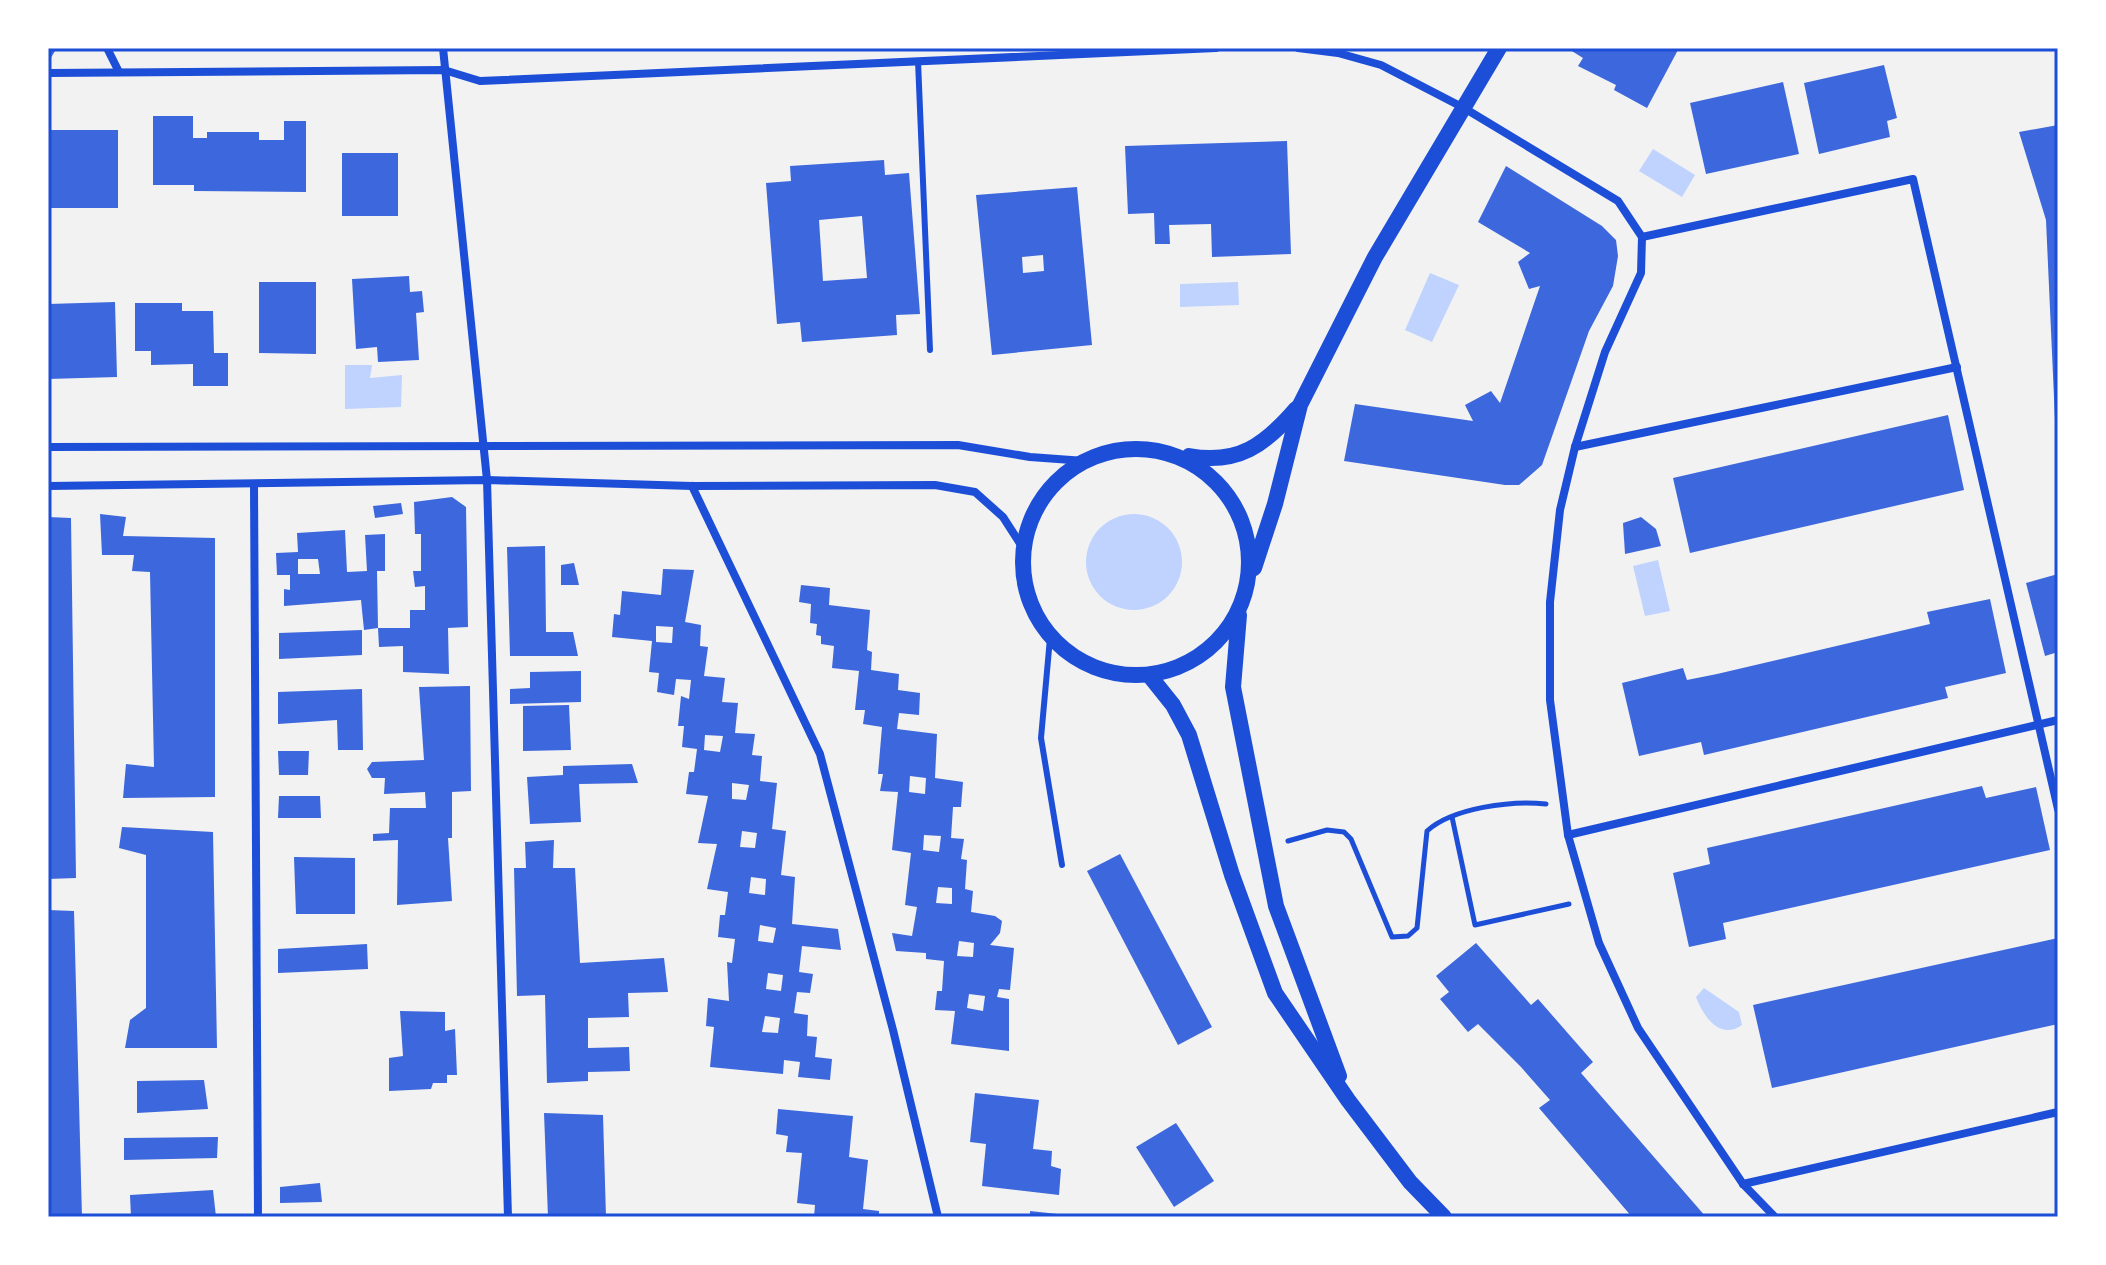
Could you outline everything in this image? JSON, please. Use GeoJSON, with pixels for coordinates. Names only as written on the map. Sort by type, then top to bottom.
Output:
{"type":"FeatureCollection","features":[{"type":"Feature","properties":{"kind":"main road"},"geometry":{"type":"LineString","coordinates":[[1300,405],[1275,433],[1239,454],[1215,461],[1141,449],[1112,451],[1085,461],[1061,476],[1043,497],[1030,521],[1023,548],[1026,591],[1033,611],[1050,638],[1079,661],[1112,674],[1149,675],[1177,669],[1202,655],[1223,636],[1239,612],[1249,584],[1275,504],[1300,405],[1375,257],[1499,48]]}},
{"type":"Feature","properties":{"kind":"main road"},"geometry":{"type":"LineString","coordinates":[[1170,453],[1200,467],[1225,490],[1242,518],[1250,551],[1249,584]]}},
{"type":"Feature","properties":{"kind":"main road"},"geometry":{"type":"LineString","coordinates":[[1239,612],[1233,687],[1276,906],[1348,1100]]}},
{"type":"Feature","properties":{"kind":"main road"},"geometry":{"type":"LineString","coordinates":[[1149,675],[1173,705],[1189,735],[1232,875],[1275,993],[1348,1100],[1410,1182],[1444,1217]]}},
{"type":"Feature","properties":{"kind":"street"},"geometry":{"type":"LineString","coordinates":[[107,48],[119,72]]}},
{"type":"Feature","properties":{"kind":"street"},"geometry":{"type":"LineString","coordinates":[[443,48],[485,444],[508,1217]]}},
{"type":"Feature","properties":{"kind":"street"},"geometry":{"type":"LineString","coordinates":[[48,73],[444,70],[480,81],[1216,48]]}},
{"type":"Feature","properties":{"kind":"street"},"geometry":{"type":"LineString","coordinates":[[1298,48],[1338,53],[1381,65],[1464,108],[1618,201],[1642,237],[1641,273],[1605,352],[1575,447],[1560,510],[1550,602],[1550,700],[1564,806],[1568,835],[1599,943],[1638,1028],[1743,1184],[1775,1217]]}},
{"type":"Feature","properties":{"kind":"street"},"geometry":{"type":"LineString","coordinates":[[1642,237],[1913,179],[2058,809]]}},
{"type":"Feature","properties":{"kind":"street"},"geometry":{"type":"LineString","coordinates":[[1575,447],[1957,367]]}},
{"type":"Feature","properties":{"kind":"street"},"geometry":{"type":"LineString","coordinates":[[48,447],[958,445],[1030,457],[1085,461]]}},
{"type":"Feature","properties":{"kind":"street"},"geometry":{"type":"LineString","coordinates":[[48,486],[487,480],[692,486],[935,485],[975,492],[1003,517],[1023,548]]}},
{"type":"Feature","properties":{"kind":"street"},"geometry":{"type":"LineString","coordinates":[[254,485],[258,1217]]}},
{"type":"Feature","properties":{"kind":"street"},"geometry":{"type":"LineString","coordinates":[[692,486],[820,754],[893,1030],[938,1217]]}},
{"type":"Feature","properties":{"kind":"street"},"geometry":{"type":"LineString","coordinates":[[1568,835],[2058,720]]}},
{"type":"Feature","properties":{"kind":"street"},"geometry":{"type":"LineString","coordinates":[[1743,1184],[2058,1112]]}},
{"type":"Feature","properties":{"kind":"lane"},"geometry":{"type":"LineString","coordinates":[[918,61],[930,350]]}},
{"type":"Feature","properties":{"kind":"lane"},"geometry":{"type":"LineString","coordinates":[[1050,638],[1041,738],[1062,865]]}},
{"type":"Feature","properties":{"kind":"path"},"geometry":{"type":"LineString","coordinates":[[1264,848],[1327,830],[1344,832],[1351,839],[1392,937],[1408,936],[1417,928],[1427,831],[1437,821],[1516,800],[1564,806]]}},
{"type":"Feature","properties":{"kind":"path"},"geometry":{"type":"LineString","coordinates":[[1452,817],[1475,925],[1587,900]]}},
{"type":"Feature","properties":{"kind":"water"},"geometry":{"type":"Polygon","coordinates":[[[1653,149],[1695,175],[1682,197],[1639,171],[1653,149]]]}},
{"type":"Feature","properties":{"kind":"water"},"geometry":{"type":"Polygon","coordinates":[[[1430,273],[1459,285],[1432,342],[1405,330],[1430,273]]]}},
{"type":"Feature","properties":{"kind":"water"},"geometry":{"type":"Polygon","coordinates":[[[1238,282],[1239,305],[1180,307],[1180,284],[1238,282]]]}},
{"type":"Feature","properties":{"kind":"water"},"geometry":{"type":"Polygon","coordinates":[[[345,365],[372,365],[370,378],[402,375],[401,407],[345,409],[345,365]]]}},
{"type":"Feature","properties":{"kind":"water"},"geometry":{"type":"Polygon","coordinates":[[[1134,514],[1153,517],[1168,528],[1179,543],[1182,562],[1179,581],[1168,596],[1153,607],[1134,610],[1115,607],[1100,596],[1089,581],[1086,562],[1089,543],[1100,528],[1115,517],[1134,514]]]}},
{"type":"Feature","properties":{"kind":"water"},"geometry":{"type":"Polygon","coordinates":[[[1658,560],[1670,611],[1645,616],[1633,566],[1658,560]]]}},
{"type":"Feature","properties":{"kind":"water"},"geometry":{"type":"Polygon","coordinates":[[[1704,988],[1739,1012],[1742,1025],[1727,1030],[1713,1024],[1696,997],[1704,988]]]}},
{"type":"Feature","properties":{"kind":"building"},"geometry":{"type":"Polygon","coordinates":[[[48,48],[57,48],[50,59],[48,59],[48,48]]]}},
{"type":"Feature","properties":{"kind":"building"},"geometry":{"type":"Polygon","coordinates":[[[1567,48],[1679,48],[1647,108],[1614,90],[1616,85],[1578,66],[1583,58],[1567,48]]]}},
{"type":"Feature","properties":{"kind":"building"},"geometry":{"type":"Polygon","coordinates":[[[1884,65],[1897,118],[1887,121],[1890,137],[1819,154],[1804,83],[1884,65]]]}},
{"type":"Feature","properties":{"kind":"building"},"geometry":{"type":"Polygon","coordinates":[[[1783,82],[1799,154],[1706,174],[1690,103],[1783,82]]]}},
{"type":"Feature","properties":{"kind":"building"},"geometry":{"type":"Polygon","coordinates":[[[153,116],[193,116],[193,138],[207,138],[207,132],[259,132],[259,140],[284,140],[284,121],[306,121],[306,192],[194,191],[194,185],[153,185],[153,116]]]}},
{"type":"Feature","properties":{"kind":"building"},"geometry":{"type":"Polygon","coordinates":[[[2058,125],[2056,442],[2046,220],[2019,132],[2058,125]]]}},
{"type":"Feature","properties":{"kind":"building"},"geometry":{"type":"Polygon","coordinates":[[[48,130],[118,130],[118,208],[48,208],[48,130]]]}},
{"type":"Feature","properties":{"kind":"building"},"geometry":{"type":"Polygon","coordinates":[[[1287,141],[1291,254],[1212,257],[1211,224],[1169,225],[1170,244],[1155,244],[1154,213],[1128,214],[1125,146],[1287,141]]]}},
{"type":"Feature","properties":{"kind":"building"},"geometry":{"type":"Polygon","coordinates":[[[342,153],[398,153],[398,216],[342,216],[342,153]]]}},
{"type":"Feature","properties":{"kind":"building"},"geometry":{"type":"Polygon","coordinates":[[[884,160],[885,175],[909,173],[920,314],[896,315],[897,335],[802,342],[800,322],[777,324],[766,183],[791,181],[790,166],[884,160]],[[862,216],[819,220],[823,281],[867,278],[862,216]]]}},
{"type":"Feature","properties":{"kind":"building"},"geometry":{"type":"Polygon","coordinates":[[[1506,166],[1602,226],[1616,240],[1618,256],[1613,286],[1589,331],[1542,465],[1519,485],[1505,485],[1344,461],[1355,404],[1473,421],[1465,405],[1491,391],[1500,403],[1540,286],[1529,289],[1518,262],[1530,253],[1478,222],[1506,166]]]}},
{"type":"Feature","properties":{"kind":"building"},"geometry":{"type":"Polygon","coordinates":[[[1077,187],[1092,345],[992,355],[976,195],[1077,187]],[[1043,255],[1022,257],[1023,273],[1044,271],[1043,255]]]}},
{"type":"Feature","properties":{"kind":"building"},"geometry":{"type":"Polygon","coordinates":[[[409,276],[410,292],[422,291],[424,312],[416,313],[419,360],[378,362],[377,347],[356,349],[352,279],[409,276]]]}},
{"type":"Feature","properties":{"kind":"building"},"geometry":{"type":"Polygon","coordinates":[[[259,282],[316,282],[316,354],[259,353],[259,282]]]}},
{"type":"Feature","properties":{"kind":"building"},"geometry":{"type":"Polygon","coordinates":[[[115,302],[117,377],[48,379],[48,304],[115,302]]]}},
{"type":"Feature","properties":{"kind":"building"},"geometry":{"type":"Polygon","coordinates":[[[135,303],[182,303],[182,311],[213,311],[214,353],[228,353],[228,386],[193,386],[193,364],[151,365],[151,351],[135,351],[135,303]]]}},
{"type":"Feature","properties":{"kind":"building"},"geometry":{"type":"Polygon","coordinates":[[[1948,415],[1964,490],[1690,553],[1673,478],[1948,415]]]}},
{"type":"Feature","properties":{"kind":"building"},"geometry":{"type":"Polygon","coordinates":[[[452,497],[466,507],[468,627],[448,628],[449,674],[403,672],[403,646],[379,647],[378,628],[410,628],[410,610],[425,610],[425,586],[415,587],[413,571],[421,571],[421,534],[415,534],[414,502],[452,497]]]}},
{"type":"Feature","properties":{"kind":"building"},"geometry":{"type":"Polygon","coordinates":[[[401,503],[403,514],[375,518],[373,506],[401,503]]]}},
{"type":"Feature","properties":{"kind":"building"},"geometry":{"type":"Polygon","coordinates":[[[100,514],[126,517],[123,536],[215,538],[215,797],[123,798],[126,764],[154,767],[150,572],[132,571],[134,555],[102,555],[100,514]]]}},
{"type":"Feature","properties":{"kind":"building"},"geometry":{"type":"Polygon","coordinates":[[[48,517],[71,518],[76,878],[48,879],[48,517]]]}},
{"type":"Feature","properties":{"kind":"building"},"geometry":{"type":"Polygon","coordinates":[[[1641,517],[1656,529],[1661,546],[1625,554],[1623,523],[1641,517]]]}},
{"type":"Feature","properties":{"kind":"building"},"geometry":{"type":"Polygon","coordinates":[[[345,530],[347,572],[367,571],[365,535],[385,534],[385,571],[377,571],[378,628],[364,630],[361,600],[284,606],[284,589],[290,590],[290,575],[277,575],[276,553],[298,552],[297,533],[345,530]],[[298,559],[298,574],[320,574],[318,559],[298,559]]]}},
{"type":"Feature","properties":{"kind":"building"},"geometry":{"type":"Polygon","coordinates":[[[545,546],[546,632],[573,632],[578,656],[510,656],[507,547],[545,546]]]}},
{"type":"Feature","properties":{"kind":"building"},"geometry":{"type":"Polygon","coordinates":[[[574,563],[579,585],[561,585],[561,565],[574,563]]]}},
{"type":"Feature","properties":{"kind":"building"},"geometry":{"type":"Polygon","coordinates":[[[663,569],[694,570],[685,622],[701,625],[700,646],[708,647],[704,676],[725,678],[722,702],[738,703],[735,733],[755,734],[752,755],[762,756],[760,781],[777,783],[772,829],[786,831],[781,875],[795,877],[792,924],[838,929],[841,950],[802,946],[799,972],[813,974],[810,993],[797,992],[794,1013],[808,1015],[807,1036],[817,1037],[815,1057],[832,1059],[830,1080],[798,1077],[800,1062],[784,1060],[783,1074],[710,1067],[714,1027],[706,1026],[708,998],[729,1001],[727,962],[732,963],[735,939],[718,937],[720,915],[725,915],[728,892],[707,889],[717,844],[698,843],[708,796],[686,794],[689,772],[694,772],[697,749],[682,747],[684,726],[678,726],[681,696],[689,699],[691,680],[676,679],[674,695],[657,692],[659,673],[649,672],[652,641],[612,637],[614,614],[620,615],[622,591],[661,595],[663,569]],[[656,626],[656,642],[672,643],[673,627],[656,626]],[[705,735],[704,750],[720,752],[723,736],[705,735]],[[732,783],[732,799],[746,800],[749,785],[732,783]],[[742,831],[740,847],[755,848],[757,833],[742,831]],[[751,877],[749,893],[765,895],[766,879],[751,877]],[[760,925],[758,941],[773,943],[776,928],[760,925]],[[768,973],[766,989],[781,991],[783,975],[768,973]],[[765,1016],[762,1032],[778,1033],[780,1018],[765,1016]]]}},
{"type":"Feature","properties":{"kind":"building"},"geometry":{"type":"Polygon","coordinates":[[[2058,574],[2058,652],[2045,656],[2026,583],[2058,574]]]}},
{"type":"Feature","properties":{"kind":"building"},"geometry":{"type":"Polygon","coordinates":[[[801,585],[830,588],[829,605],[870,610],[867,650],[872,652],[871,670],[899,674],[898,690],[920,693],[919,715],[899,713],[897,729],[937,734],[935,778],[963,782],[961,807],[953,807],[951,838],[964,839],[961,859],[967,860],[965,889],[973,891],[971,912],[995,916],[1002,921],[1000,933],[990,945],[1014,948],[1010,990],[999,989],[997,997],[1009,999],[1009,1051],[951,1044],[955,1011],[935,1010],[937,991],[942,991],[944,961],[926,959],[926,953],[896,951],[892,933],[912,936],[917,907],[905,905],[911,853],[892,850],[898,792],[880,791],[883,774],[878,774],[882,727],[863,724],[865,710],[855,710],[859,671],[832,668],[834,646],[821,644],[821,636],[816,635],[817,624],[810,623],[811,604],[799,602],[801,585]],[[910,776],[909,792],[925,794],[926,778],[910,776]],[[924,835],[923,850],[939,852],[941,836],[924,835]],[[938,887],[936,903],[952,904],[952,888],[938,887]],[[959,941],[957,956],[973,957],[974,943],[959,941]],[[969,994],[967,1008],[983,1011],[985,996],[969,994]]]}},
{"type":"Feature","properties":{"kind":"building"},"geometry":{"type":"Polygon","coordinates":[[[1990,599],[2006,673],[1945,687],[1948,698],[1704,755],[1701,742],[1639,756],[1622,683],[1683,668],[1687,680],[1717,674],[1930,624],[1927,612],[1990,599]]]}},
{"type":"Feature","properties":{"kind":"building"},"geometry":{"type":"Polygon","coordinates":[[[362,630],[362,655],[279,659],[279,633],[362,630]]]}},
{"type":"Feature","properties":{"kind":"building"},"geometry":{"type":"Polygon","coordinates":[[[581,671],[581,702],[510,704],[510,689],[530,688],[530,672],[581,671]]]}},
{"type":"Feature","properties":{"kind":"building"},"geometry":{"type":"Polygon","coordinates":[[[470,686],[471,791],[452,792],[452,838],[448,838],[452,901],[397,905],[398,840],[373,841],[373,834],[389,833],[390,808],[426,808],[425,792],[384,794],[385,778],[372,778],[367,769],[372,762],[424,760],[419,687],[470,686]]]}},
{"type":"Feature","properties":{"kind":"building"},"geometry":{"type":"Polygon","coordinates":[[[362,689],[363,750],[338,750],[337,720],[278,724],[278,692],[362,689]]]}},
{"type":"Feature","properties":{"kind":"building"},"geometry":{"type":"Polygon","coordinates":[[[569,705],[571,750],[523,751],[523,706],[569,705]]]}},
{"type":"Feature","properties":{"kind":"building"},"geometry":{"type":"Polygon","coordinates":[[[278,751],[309,751],[308,775],[279,775],[278,751]]]}},
{"type":"Feature","properties":{"kind":"building"},"geometry":{"type":"Polygon","coordinates":[[[632,764],[638,783],[579,784],[581,822],[530,824],[527,777],[563,775],[563,766],[632,764]]]}},
{"type":"Feature","properties":{"kind":"building"},"geometry":{"type":"Polygon","coordinates":[[[1982,786],[1986,798],[2036,787],[2050,850],[1723,923],[1726,939],[1689,947],[1673,873],[1710,864],[1707,848],[1982,786]]]}},
{"type":"Feature","properties":{"kind":"building"},"geometry":{"type":"Polygon","coordinates":[[[279,796],[320,796],[321,818],[278,818],[279,796]]]}},
{"type":"Feature","properties":{"kind":"building"},"geometry":{"type":"Polygon","coordinates":[[[122,827],[213,832],[217,1048],[125,1048],[130,1020],[146,1008],[146,855],[119,848],[122,827]]]}},
{"type":"Feature","properties":{"kind":"building"},"geometry":{"type":"Polygon","coordinates":[[[554,840],[553,868],[575,868],[580,963],[664,958],[668,992],[628,993],[629,1017],[588,1018],[588,1048],[629,1047],[630,1071],[588,1072],[588,1081],[547,1083],[545,995],[517,996],[514,868],[526,868],[525,842],[554,840]]]}},
{"type":"Feature","properties":{"kind":"building"},"geometry":{"type":"Polygon","coordinates":[[[1120,854],[1212,1027],[1178,1045],[1087,871],[1120,854]]]}},
{"type":"Feature","properties":{"kind":"building"},"geometry":{"type":"Polygon","coordinates":[[[294,857],[355,858],[355,914],[296,914],[294,857]]]}},
{"type":"Feature","properties":{"kind":"building"},"geometry":{"type":"Polygon","coordinates":[[[48,910],[74,911],[82,1217],[48,1217],[48,910]]]}},
{"type":"Feature","properties":{"kind":"building"},"geometry":{"type":"Polygon","coordinates":[[[2058,938],[2058,1024],[1772,1088],[1753,1005],[2058,938]]]}},
{"type":"Feature","properties":{"kind":"building"},"geometry":{"type":"Polygon","coordinates":[[[1476,943],[1531,1005],[1538,999],[1593,1062],[1581,1073],[1706,1217],[1632,1217],[1539,1108],[1550,1100],[1521,1067],[1478,1024],[1468,1032],[1440,999],[1449,992],[1436,976],[1476,943]]]}},
{"type":"Feature","properties":{"kind":"building"},"geometry":{"type":"Polygon","coordinates":[[[367,944],[368,969],[278,973],[278,949],[367,944]]]}},
{"type":"Feature","properties":{"kind":"building"},"geometry":{"type":"Polygon","coordinates":[[[400,1011],[445,1012],[445,1031],[455,1029],[457,1075],[447,1075],[447,1083],[433,1083],[431,1089],[389,1091],[389,1058],[403,1056],[400,1011]]]}},
{"type":"Feature","properties":{"kind":"building"},"geometry":{"type":"Polygon","coordinates":[[[204,1080],[208,1109],[137,1113],[137,1081],[204,1080]]]}},
{"type":"Feature","properties":{"kind":"building"},"geometry":{"type":"Polygon","coordinates":[[[975,1093],[1039,1100],[1033,1149],[1052,1151],[1051,1166],[1061,1169],[1059,1195],[982,1186],[986,1144],[970,1142],[975,1093]]]}},
{"type":"Feature","properties":{"kind":"building"},"geometry":{"type":"Polygon","coordinates":[[[778,1109],[853,1116],[849,1157],[868,1160],[863,1209],[879,1211],[879,1217],[814,1217],[815,1205],[797,1203],[802,1153],[786,1152],[788,1136],[776,1134],[778,1109]]]}},
{"type":"Feature","properties":{"kind":"building"},"geometry":{"type":"Polygon","coordinates":[[[544,1113],[603,1115],[606,1217],[548,1217],[544,1113]]]}},
{"type":"Feature","properties":{"kind":"building"},"geometry":{"type":"Polygon","coordinates":[[[1176,1123],[1214,1181],[1174,1207],[1136,1147],[1176,1123]]]}},
{"type":"Feature","properties":{"kind":"building"},"geometry":{"type":"Polygon","coordinates":[[[218,1137],[217,1158],[124,1160],[124,1138],[218,1137]]]}},
{"type":"Feature","properties":{"kind":"building"},"geometry":{"type":"Polygon","coordinates":[[[320,1183],[322,1202],[280,1203],[280,1187],[320,1183]]]}},
{"type":"Feature","properties":{"kind":"building"},"geometry":{"type":"Polygon","coordinates":[[[213,1190],[216,1217],[131,1217],[130,1195],[213,1190]]]}},
{"type":"Feature","properties":{"kind":"building"},"geometry":{"type":"Polygon","coordinates":[[[1030,1211],[1067,1215],[1067,1217],[1030,1217],[1030,1211]]]}}]}
